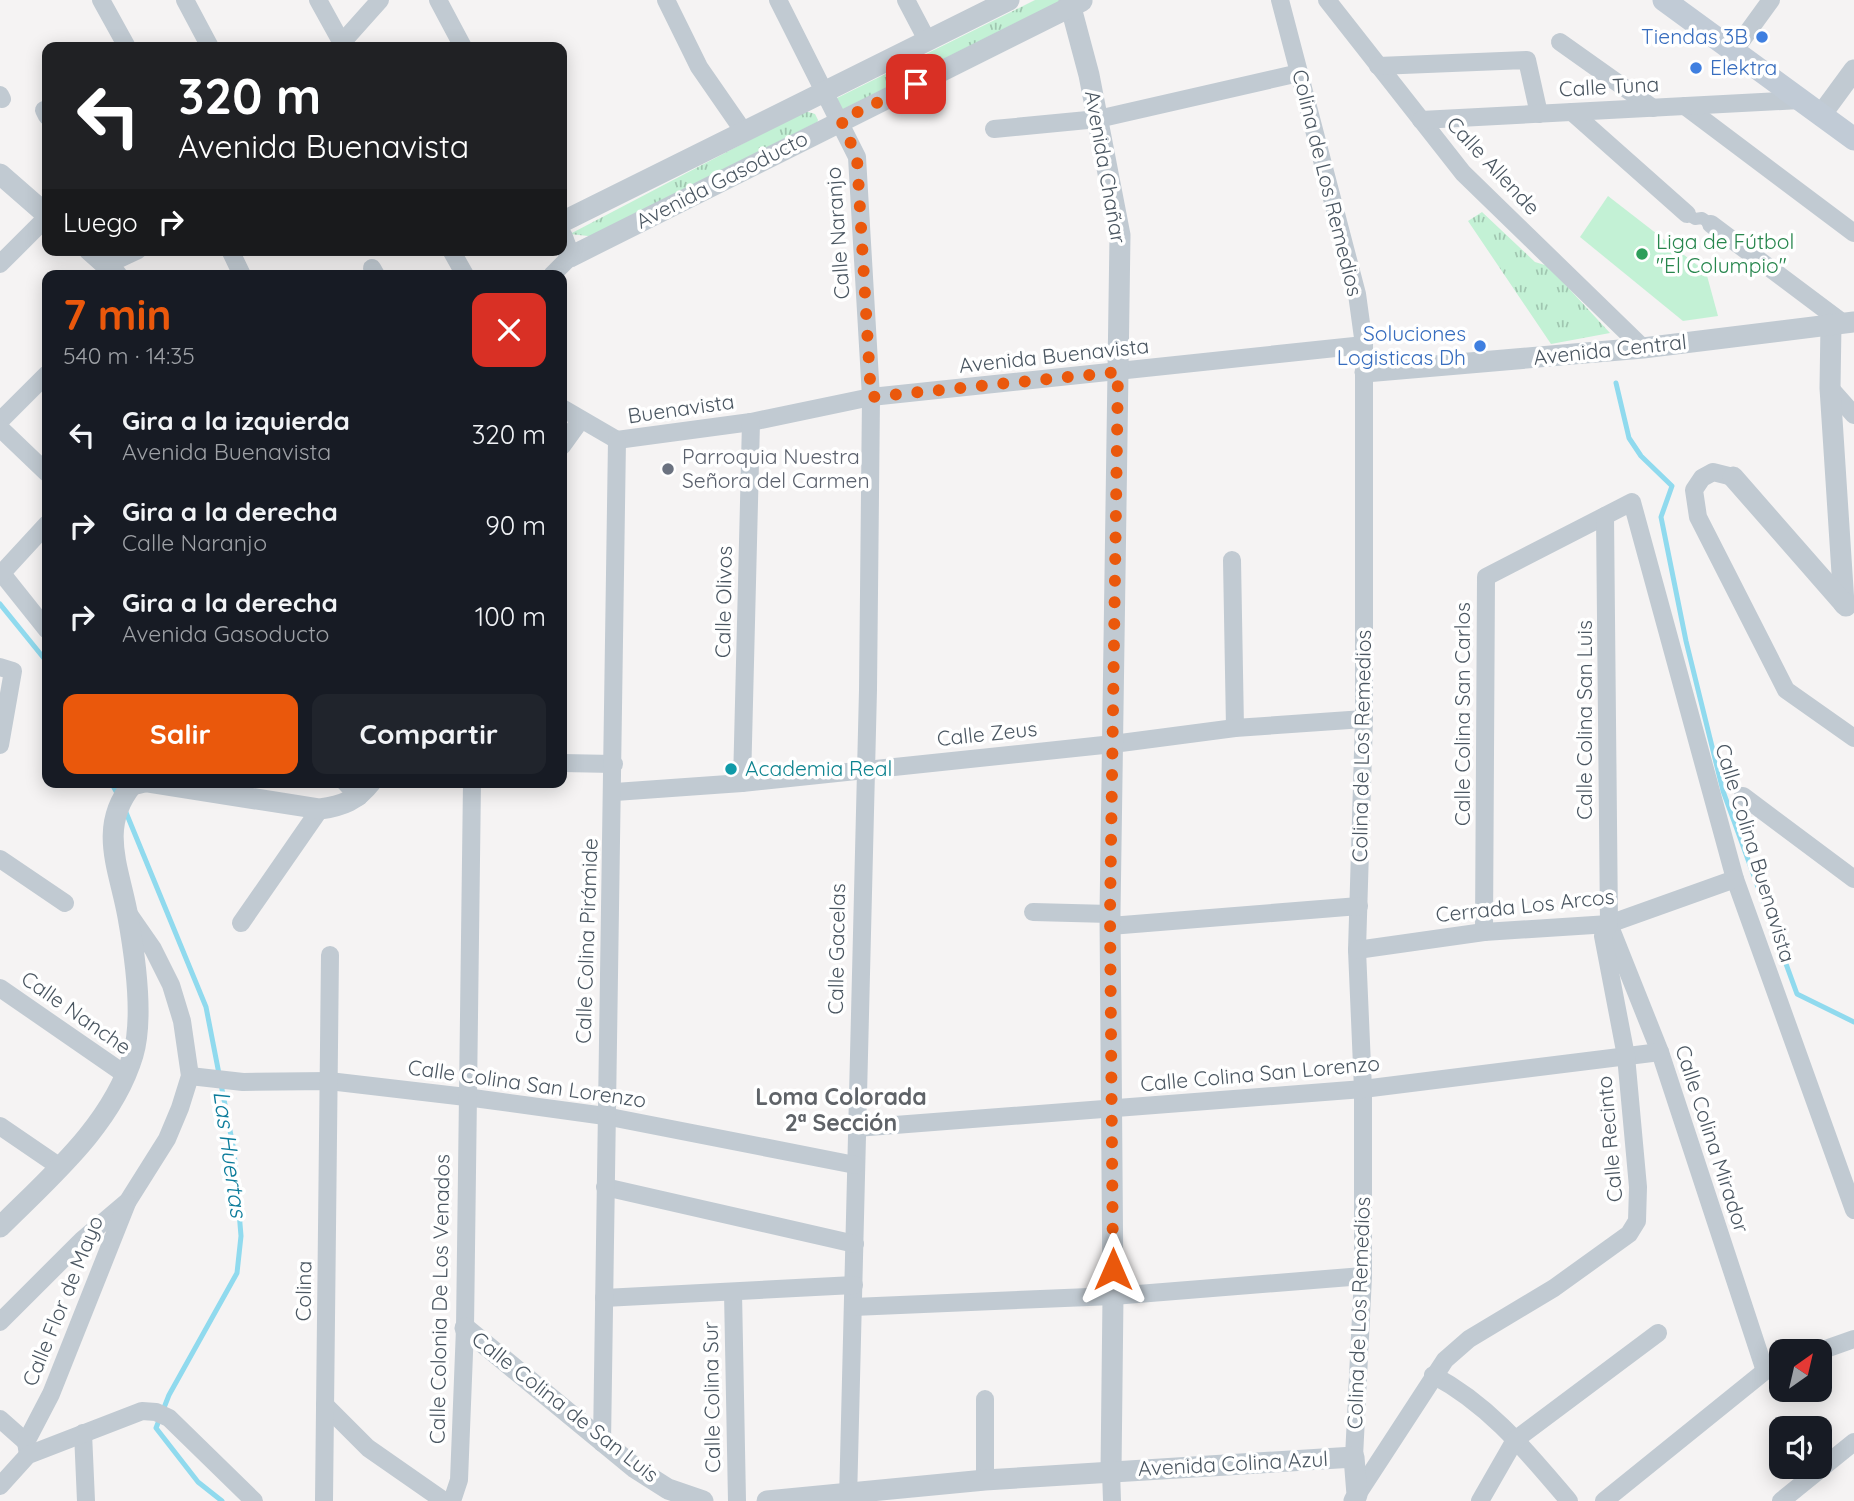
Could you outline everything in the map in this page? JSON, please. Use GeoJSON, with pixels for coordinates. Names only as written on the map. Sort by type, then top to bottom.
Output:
{"type":"FeatureCollection","features":[{"type":"Feature","properties":{"kind":"main road"},"geometry":{"type":"LineString","coordinates":[[1664,0],[1854,139]]}},
{"type":"Feature","properties":{"kind":"street"},"geometry":{"type":"LineString","coordinates":[[101,0],[124,42]]}},
{"type":"Feature","properties":{"kind":"street"},"geometry":{"type":"LineString","coordinates":[[185,0],[207,42]]}},
{"type":"Feature","properties":{"kind":"street"},"geometry":{"type":"LineString","coordinates":[[318,0],[339,42]]}},
{"type":"Feature","properties":{"kind":"street"},"geometry":{"type":"LineString","coordinates":[[344,42],[380,0]]}},
{"type":"Feature","properties":{"kind":"street"},"geometry":{"type":"LineString","coordinates":[[438,0],[460,42]]}},
{"type":"Feature","properties":{"kind":"street"},"geometry":{"type":"LineString","coordinates":[[666,0],[699,67],[744,132]]}},
{"type":"Feature","properties":{"kind":"street","name":"Calle Naranjo"},"geometry":{"type":"LineString","coordinates":[[778,0],[841,120],[857,158],[871,397]]}},
{"type":"Feature","properties":{"kind":"street"},"geometry":{"type":"LineString","coordinates":[[906,0],[927,40]]}},
{"type":"Feature","properties":{"kind":"street","name":"Avenida Gasoducto"},"geometry":{"type":"LineString","coordinates":[[567,220],[1009,0]]}},
{"type":"Feature","properties":{"kind":"street","name":"Colina de Los Remedios"},"geometry":{"type":"LineString","coordinates":[[1280,0],[1357,294],[1364,345],[1364,719],[1357,950],[1363,1089],[1363,1276],[1354,1457],[1356,1498]]}},
{"type":"Feature","properties":{"kind":"street","name":"Calle Allende"},"geometry":{"type":"LineString","coordinates":[[1327,0],[1463,173],[1643,348]]}},
{"type":"Feature","properties":{"kind":"street"},"geometry":{"type":"LineString","coordinates":[[1734,51],[1771,0]]}},
{"type":"Feature","properties":{"kind":"street","name":"Avenida Gasoducto"},"geometry":{"type":"LineString","coordinates":[[570,257],[1074,2]]}},
{"type":"Feature","properties":{"kind":"street","name":"Avenida Chañar"},"geometry":{"type":"LineString","coordinates":[[1074,2],[1120,235],[1110,920],[1114,1296],[1111,1471]]}},
{"type":"Feature","properties":{"kind":"street"},"geometry":{"type":"LineString","coordinates":[[1560,42],[1653,108]]}},
{"type":"Feature","properties":{"kind":"street"},"geometry":{"type":"LineString","coordinates":[[1378,66],[1527,60],[1539,114]]}},
{"type":"Feature","properties":{"kind":"street"},"geometry":{"type":"LineString","coordinates":[[1822,114],[1854,70]]}},
{"type":"Feature","properties":{"kind":"street"},"geometry":{"type":"LineString","coordinates":[[994,129],[1098,120],[1299,73]]}},
{"type":"Feature","properties":{"kind":"street","name":"Calle Tuna"},"geometry":{"type":"LineString","coordinates":[[1421,120],[1800,100]]}},
{"type":"Feature","properties":{"kind":"street"},"geometry":{"type":"LineString","coordinates":[[1685,106],[1854,233]]}},
{"type":"Feature","properties":{"kind":"street"},"geometry":{"type":"LineString","coordinates":[[1573,112],[1687,214],[1712,224],[1843,323],[1830,388],[1849,610]]}},
{"type":"Feature","properties":{"kind":"street"},"geometry":{"type":"LineString","coordinates":[[0,174],[42,212]]}},
{"type":"Feature","properties":{"kind":"street"},"geometry":{"type":"LineString","coordinates":[[0,264],[42,221]]}},
{"type":"Feature","properties":{"kind":"street"},"geometry":{"type":"LineString","coordinates":[[557,270],[570,257],[567,249]]}},
{"type":"Feature","properties":{"kind":"street"},"geometry":{"type":"LineString","coordinates":[[96,256],[112,270],[130,256]]}},
{"type":"Feature","properties":{"kind":"street","name":"Avenida Central"},"geometry":{"type":"LineString","coordinates":[[1365,372],[1643,348],[1843,323]]}},
{"type":"Feature","properties":{"kind":"street","name":"Avenida Buenavista"},"geometry":{"type":"LineString","coordinates":[[751,422],[871,397],[1364,345]]}},
{"type":"Feature","properties":{"kind":"street"},"geometry":{"type":"LineString","coordinates":[[0,421],[42,379]]}},
{"type":"Feature","properties":{"kind":"street"},"geometry":{"type":"LineString","coordinates":[[1830,388],[1854,415]]}},
{"type":"Feature","properties":{"kind":"street","name":"Calle Gacelas"},"geometry":{"type":"LineString","coordinates":[[848,1497],[871,397]]}},
{"type":"Feature","properties":{"kind":"street"},"geometry":{"type":"LineString","coordinates":[[567,412],[617,440]]}},
{"type":"Feature","properties":{"kind":"street"},"geometry":{"type":"LineString","coordinates":[[567,439],[580,421]]}},
{"type":"Feature","properties":{"kind":"street","name":"Buenavista"},"geometry":{"type":"LineString","coordinates":[[617,440],[751,422]]}},
{"type":"Feature","properties":{"kind":"street","name":"Calle Olivos"},"geometry":{"type":"LineString","coordinates":[[742,783],[751,422]]}},
{"type":"Feature","properties":{"kind":"street"},"geometry":{"type":"LineString","coordinates":[[0,428],[42,468]]}},
{"type":"Feature","properties":{"kind":"street","name":"Calle Colina Pirámide"},"geometry":{"type":"LineString","coordinates":[[602,1443],[605,1116],[615,792],[617,440]]}},
{"type":"Feature","properties":{"kind":"street"},"geometry":{"type":"LineString","coordinates":[[1849,610],[1733,477],[1713,472],[1702,478],[1694,490],[1698,517],[1786,690],[1854,738]]}},
{"type":"Feature","properties":{"kind":"street","name":"Calle Colina San Carlos"},"geometry":{"type":"LineString","coordinates":[[1484,932],[1486,577],[1632,502]]}},
{"type":"Feature","properties":{"kind":"street","name":"Calle Colina Buenavista"},"geometry":{"type":"LineString","coordinates":[[1632,502],[1735,879],[1854,1210]]}},
{"type":"Feature","properties":{"kind":"street","name":"Calle Colina San Luis"},"geometry":{"type":"LineString","coordinates":[[1605,516],[1609,924]]}},
{"type":"Feature","properties":{"kind":"street"},"geometry":{"type":"LineString","coordinates":[[42,529],[1,572],[42,624]]}},
{"type":"Feature","properties":{"kind":"street"},"geometry":{"type":"LineString","coordinates":[[1232,560],[1235,728]]}},
{"type":"Feature","properties":{"kind":"street"},"geometry":{"type":"LineString","coordinates":[[0,745],[7,669]]}},
{"type":"Feature","properties":{"kind":"street","name":"Calle Zeus"},"geometry":{"type":"LineString","coordinates":[[615,792],[742,783],[1113,744],[1235,728],[1364,719]]}},
{"type":"Feature","properties":{"kind":"street"},"geometry":{"type":"LineString","coordinates":[[567,763],[614,764]]}},
{"type":"Feature","properties":{"kind":"street"},"geometry":{"type":"LineString","coordinates":[[0,1227],[60,1167],[99,1121],[126,1075],[137,1032],[134,950],[114,855],[116,808],[133,788]]}},
{"type":"Feature","properties":{"kind":"street"},"geometry":{"type":"LineString","coordinates":[[165,788],[320,809],[337,807],[357,788]]}},
{"type":"Feature","properties":{"kind":"street","name":"Calle Colonia De Los Venados"},"geometry":{"type":"LineString","coordinates":[[452,1501],[459,1480],[465,1328],[472,788]]}},
{"type":"Feature","properties":{"kind":"street"},"geometry":{"type":"LineString","coordinates":[[1743,796],[1854,879]]}},
{"type":"Feature","properties":{"kind":"street"},"geometry":{"type":"LineString","coordinates":[[242,923],[320,809]]}},
{"type":"Feature","properties":{"kind":"street"},"geometry":{"type":"LineString","coordinates":[[0,859],[65,903]]}},
{"type":"Feature","properties":{"kind":"street","name":"Cerrada Los Arcos"},"geometry":{"type":"LineString","coordinates":[[1357,950],[1484,932],[1609,924],[1735,879]]}},
{"type":"Feature","properties":{"kind":"street"},"geometry":{"type":"LineString","coordinates":[[1033,912],[1110,920],[1359,906]]}},
{"type":"Feature","properties":{"kind":"street"},"geometry":{"type":"LineString","coordinates":[[0,1322],[82,1240],[128,1201],[167,1139],[196,1077],[171,985],[153,949],[128,913]]}},
{"type":"Feature","properties":{"kind":"street","name":"Calle Colina Mirador"},"geometry":{"type":"LineString","coordinates":[[1609,924],[1660,1052],[1769,1357]]}},
{"type":"Feature","properties":{"kind":"street","name":"Calle Recinto"},"geometry":{"type":"LineString","coordinates":[[1356,1498],[1445,1360],[1469,1339],[1554,1288],[1629,1234],[1639,1207],[1626,1056],[1603,936],[1609,924]]}},
{"type":"Feature","properties":{"kind":"street","name":"Colina"},"geometry":{"type":"LineString","coordinates":[[324,1501],[330,955]]}},
{"type":"Feature","properties":{"kind":"street","name":"Calle Nanche"},"geometry":{"type":"LineString","coordinates":[[0,988],[126,1075]]}},
{"type":"Feature","properties":{"kind":"street","name":"Calle Colina San Lorenzo"},"geometry":{"type":"LineString","coordinates":[[856,1128],[1363,1089],[1660,1052]]}},
{"type":"Feature","properties":{"kind":"street","name":"Calle Colina San Lorenzo"},"geometry":{"type":"LineString","coordinates":[[196,1077],[243,1082],[329,1081],[466,1097],[605,1116],[855,1165]]}},
{"type":"Feature","properties":{"kind":"street"},"geometry":{"type":"LineString","coordinates":[[0,1126],[60,1167]]}},
{"type":"Feature","properties":{"kind":"street"},"geometry":{"type":"LineString","coordinates":[[605,1187],[855,1244]]}},
{"type":"Feature","properties":{"kind":"street","name":"Calle Flor de Mayo"},"geometry":{"type":"LineString","coordinates":[[27,1449],[128,1201]]}},
{"type":"Feature","properties":{"kind":"street"},"geometry":{"type":"LineString","coordinates":[[852,1307],[1114,1296],[1363,1276]]}},
{"type":"Feature","properties":{"kind":"street"},"geometry":{"type":"LineString","coordinates":[[604,1298],[854,1285]]}},
{"type":"Feature","properties":{"kind":"street","name":"Calle Colina Sur"},"geometry":{"type":"LineString","coordinates":[[733,1292],[737,1501]]}},
{"type":"Feature","properties":{"kind":"street","name":"Calle Colina de San Luis"},"geometry":{"type":"LineString","coordinates":[[465,1328],[602,1443],[668,1489],[704,1501]]}},
{"type":"Feature","properties":{"kind":"street"},"geometry":{"type":"LineString","coordinates":[[1480,1501],[1515,1440],[1658,1333]]}},
{"type":"Feature","properties":{"kind":"street"},"geometry":{"type":"LineString","coordinates":[[1832,1347],[1854,1339]]}},
{"type":"Feature","properties":{"kind":"street"},"geometry":{"type":"LineString","coordinates":[[1604,1501],[1769,1371]]}},
{"type":"Feature","properties":{"kind":"street"},"geometry":{"type":"LineString","coordinates":[[1433,1375],[1463,1391],[1515,1440],[1569,1501]]}},
{"type":"Feature","properties":{"kind":"street"},"geometry":{"type":"LineString","coordinates":[[985,1399],[985,1480]]}},
{"type":"Feature","properties":{"kind":"street"},"geometry":{"type":"LineString","coordinates":[[325,1405],[368,1448],[444,1501]]}},
{"type":"Feature","properties":{"kind":"street"},"geometry":{"type":"LineString","coordinates":[[0,1486],[27,1449],[83,1433],[142,1411],[163,1415],[254,1501]]}},
{"type":"Feature","properties":{"kind":"street"},"geometry":{"type":"LineString","coordinates":[[0,1419],[27,1449]]}},
{"type":"Feature","properties":{"kind":"street"},"geometry":{"type":"LineString","coordinates":[[83,1433],[86,1501]]}},
{"type":"Feature","properties":{"kind":"street"},"geometry":{"type":"LineString","coordinates":[[1781,1501],[1854,1442]]}},
{"type":"Feature","properties":{"kind":"street","name":"Avenida Colina Azul"},"geometry":{"type":"LineString","coordinates":[[1111,1471],[1354,1457]]}},
{"type":"Feature","properties":{"kind":"street"},"geometry":{"type":"LineString","coordinates":[[768,1501],[848,1497],[985,1480],[1111,1471],[1112,1501]]}},
{"type":"Feature","properties":{"kind":"green space"},"geometry":{"type":"Polygon","coordinates":[[[1035,0],[1059,0],[1060,5],[841,113],[835,99],[1035,0]]]}},
{"type":"Feature","properties":{"kind":"green space"},"geometry":{"type":"Polygon","coordinates":[[[805,111],[815,114],[818,120],[816,127],[597,237],[570,234],[805,111]]]}},
{"type":"Feature","properties":{"kind":"green space","name":"Liga de Fútbol \"El Columpio\""},"geometry":{"type":"Polygon","coordinates":[[[1608,196],[1706,272],[1718,316],[1683,321],[1580,237],[1608,196]]]}},
{"type":"Feature","properties":{"kind":"green space"},"geometry":{"type":"Polygon","coordinates":[[[1482,212],[1535,262],[1548,266],[1610,333],[1551,344],[1468,221],[1482,212]]]}},
{"type":"Feature","properties":{"kind":"waterway"},"geometry":{"type":"LineString","coordinates":[[1616,383],[1629,438],[1641,456],[1672,486],[1661,517],[1686,641],[1723,791],[1797,994],[1854,1022]]}},
{"type":"Feature","properties":{"kind":"waterway","name":"Las Huertas"},"geometry":{"type":"LineString","coordinates":[[0,604],[42,656]]}},
{"type":"Feature","properties":{"kind":"waterway","name":"Las Huertas"},"geometry":{"type":"LineString","coordinates":[[114,788],[118,795]]}},
{"type":"Feature","properties":{"kind":"waterway","name":"Las Huertas"},"geometry":{"type":"LineString","coordinates":[[125,810],[206,1007],[234,1151],[241,1236],[237,1273],[169,1395],[156,1428],[198,1482],[222,1501]]}},
{"type":"Feature","properties":{"kind":"place","name":"Tiendas 3B"},"geometry":{"type":"Point","coordinates":[1762,37]}},
{"type":"Feature","properties":{"kind":"place","name":"Elektra"},"geometry":{"type":"Point","coordinates":[1696,68]}},
{"type":"Feature","properties":{"kind":"place","name":"Liga de Fútbol \"El Columpio\""},"geometry":{"type":"Point","coordinates":[1642,254]}},
{"type":"Feature","properties":{"kind":"place","name":"Soluciones Logisticas Dh"},"geometry":{"type":"Point","coordinates":[1480,346]}},
{"type":"Feature","properties":{"kind":"place","name":"Parroquia Nuestra Señora del Carmen"},"geometry":{"type":"Point","coordinates":[668,469]}},
{"type":"Feature","properties":{"kind":"place","name":"Academia Real"},"geometry":{"type":"Point","coordinates":[731,769]}},
{"type":"Feature","properties":{"kind":"district","name":"Loma Colorada 2ª Sección"},"geometry":{"type":"Point","coordinates":[841,1110]}},
{"type":"Feature","properties":{"kind":"route"},"geometry":{"type":"LineString","coordinates":[[916,84],[841,120],[857,158],[871,397],[1118,372],[1114,788],[1110,914],[1113,1269]]}}]}
